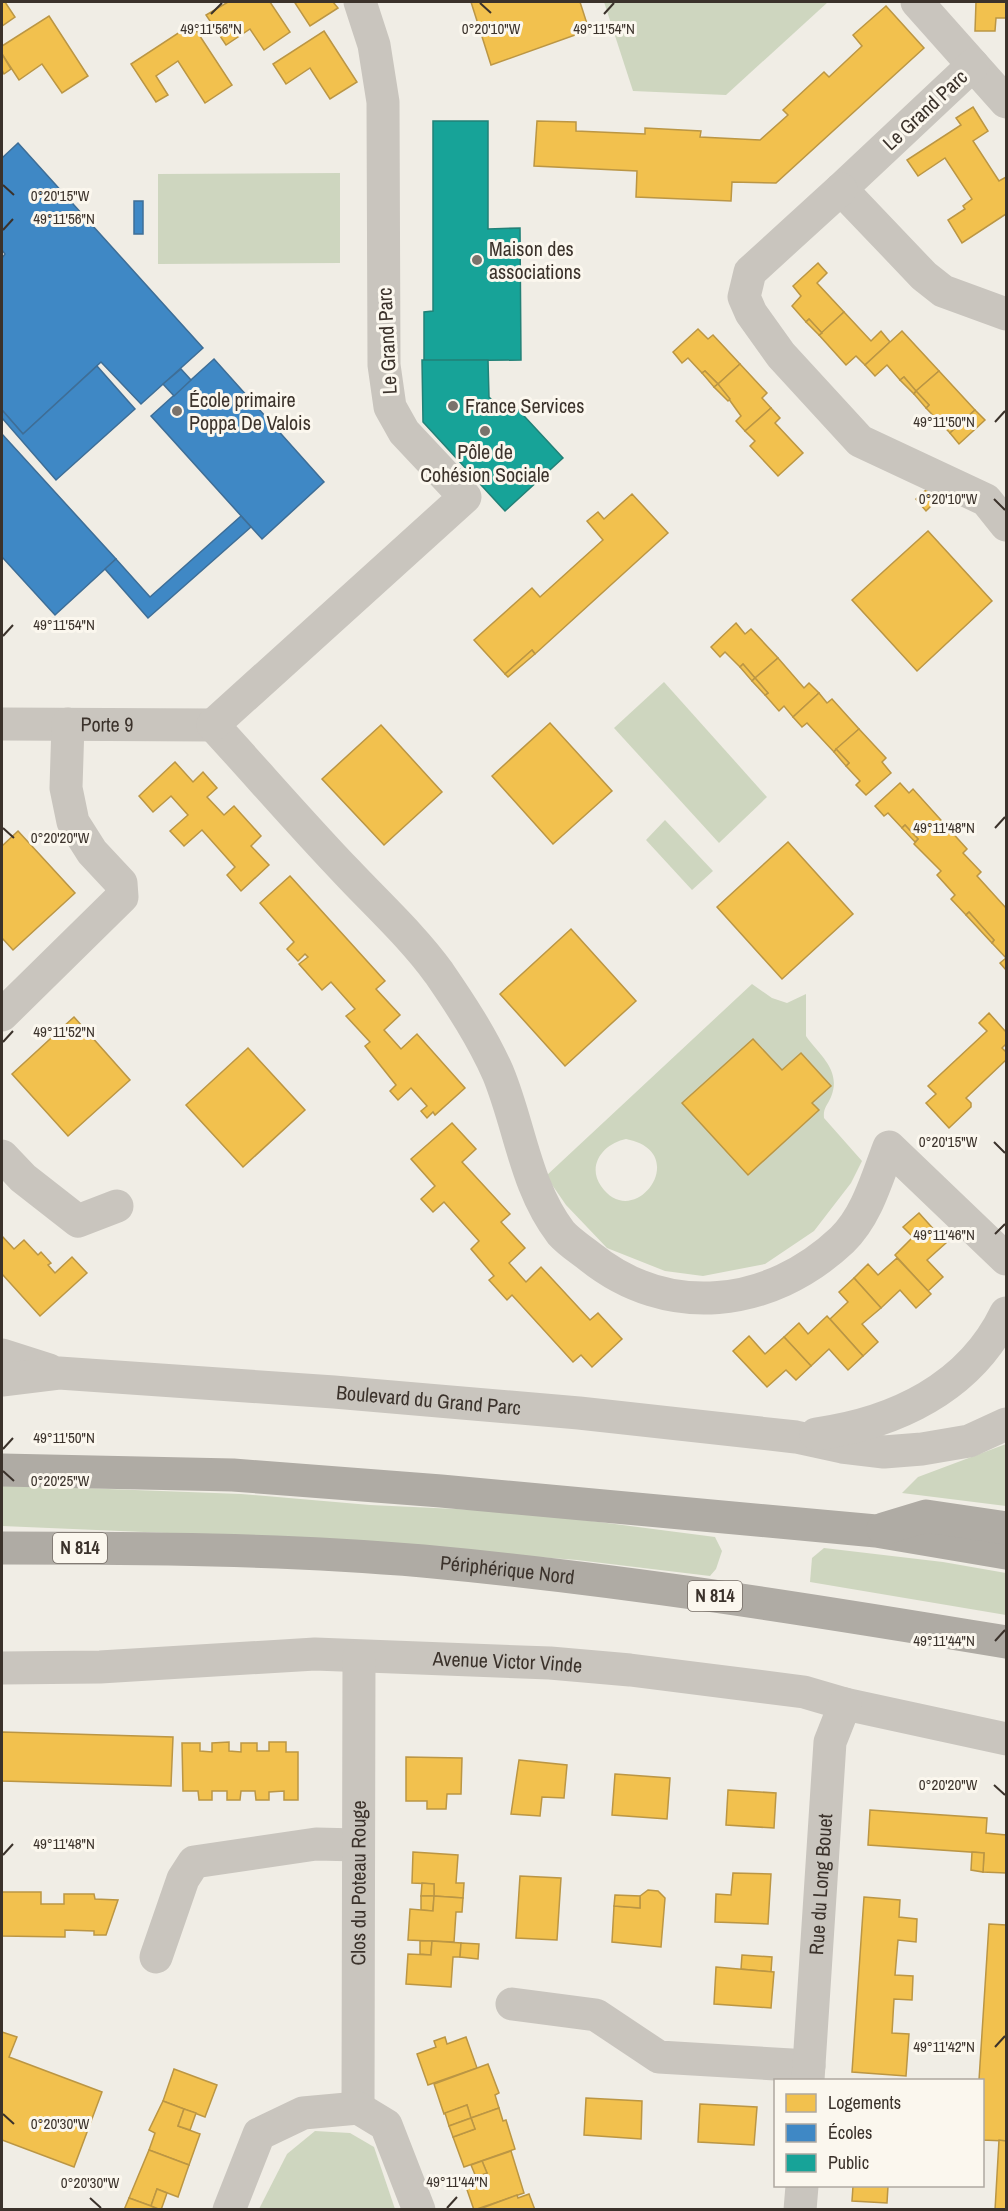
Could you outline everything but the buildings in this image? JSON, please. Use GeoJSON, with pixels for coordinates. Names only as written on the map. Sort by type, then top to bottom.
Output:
{"type":"FeatureCollection","features":[{"type":"Feature","properties":{"kind":"highway"},"geometry":{"type":"LineString","coordinates":[[2,1470],[233,1475],[441,1491],[876,1532],[1006,1553]]}},
{"type":"Feature","properties":{"kind":"highway"},"geometry":{"type":"LineString","coordinates":[[876,1532],[926,1516],[1006,1527]]}},
{"type":"Feature","properties":{"kind":"highway","name":"Périphérique Nord"},"geometry":{"type":"LineString","coordinates":[[2,1548],[159,1548],[422,1561],[759,1601],[1006,1642]]}},
{"type":"Feature","properties":{"kind":"street","name":"Le Grand Parc"},"geometry":{"type":"LineString","coordinates":[[213,724],[465,497],[404,432],[390,407],[384,365],[382,102],[374,45],[360,2]]}},
{"type":"Feature","properties":{"kind":"street","name":"Le Grand Parc"},"geometry":{"type":"LineString","coordinates":[[917,2],[973,65],[750,272],[744,297],[751,313],[781,355],[860,441],[986,500],[1006,525]]}},
{"type":"Feature","properties":{"kind":"street"},"geometry":{"type":"LineString","coordinates":[[973,65],[1006,102]]}},
{"type":"Feature","properties":{"kind":"street"},"geometry":{"type":"LineString","coordinates":[[842,189],[924,276],[943,291],[1006,314]]}},
{"type":"Feature","properties":{"kind":"street","name":"Porte 9"},"geometry":{"type":"LineString","coordinates":[[2,724],[213,724]]}},
{"type":"Feature","properties":{"kind":"street"},"geometry":{"type":"LineString","coordinates":[[2,1015],[122,897],[121,883],[92,852],[73,822],[66,788],[68,724]]}},
{"type":"Feature","properties":{"kind":"street"},"geometry":{"type":"LineString","coordinates":[[213,724],[430,961],[471,1020],[498,1074],[540,1198],[562,1234],[603,1267],[628,1282],[655,1292],[681,1297],[733,1297],[785,1280],[843,1239],[861,1215],[889,1147],[1006,1260]]}},
{"type":"Feature","properties":{"kind":"street"},"geometry":{"type":"LineString","coordinates":[[2,1156],[23,1178],[78,1221],[117,1206]]}},
{"type":"Feature","properties":{"kind":"street","name":"Boulevard du Grand Parc"},"geometry":{"type":"LineString","coordinates":[[796,1437],[874,1423],[912,1407],[951,1382],[978,1358],[1006,1313]]}},
{"type":"Feature","properties":{"kind":"street","name":"Boulevard du Grand Parc"},"geometry":{"type":"LineString","coordinates":[[2,1355],[59,1373]]}},
{"type":"Feature","properties":{"kind":"street","name":"Boulevard du Grand Parc"},"geometry":{"type":"LineString","coordinates":[[2,1380],[59,1373],[579,1413],[796,1437],[842,1447],[884,1452],[922,1449],[969,1441],[1006,1424]]}},
{"type":"Feature","properties":{"kind":"street","name":"Avenue Victor Vinde"},"geometry":{"type":"LineString","coordinates":[[2,1668],[100,1667],[315,1654],[550,1663],[630,1670],[804,1692],[845,1704],[1006,1739]]}},
{"type":"Feature","properties":{"kind":"street","name":"Clos du Poteau Rouge"},"geometry":{"type":"LineString","coordinates":[[358,2108],[359,1657]]}},
{"type":"Feature","properties":{"kind":"street","name":"Rue du Long Bouet"},"geometry":{"type":"LineString","coordinates":[[512,2004],[596,2015],[659,2057],[809,2073],[830,1742],[845,1704]]}},
{"type":"Feature","properties":{"kind":"street"},"geometry":{"type":"LineString","coordinates":[[156,1957],[183,1879],[194,1862],[316,1844],[358,1845]]}},
{"type":"Feature","properties":{"kind":"street"},"geometry":{"type":"LineString","coordinates":[[230,2210],[259,2134],[303,2113],[358,2108],[386,2125],[419,2210]]}},
{"type":"Feature","properties":{"kind":"street"},"geometry":{"type":"LineString","coordinates":[[800,2210],[802,2187]]}},
{"type":"Feature","properties":{"kind":"green space"},"geometry":{"type":"Polygon","coordinates":[[[604,2],[828,2],[726,95],[633,91],[604,2]]]}},
{"type":"Feature","properties":{"kind":"green space"},"geometry":{"type":"Polygon","coordinates":[[[340,173],[340,263],[158,264],[158,174],[340,173]]]}},
{"type":"Feature","properties":{"kind":"green space"},"geometry":{"type":"Polygon","coordinates":[[[664,682],[767,797],[719,843],[614,728],[664,682]]]}},
{"type":"Feature","properties":{"kind":"green space"},"geometry":{"type":"Polygon","coordinates":[[[665,820],[713,871],[692,890],[646,840],[665,820]]]}},
{"type":"Feature","properties":{"kind":"green space"},"geometry":{"type":"Polygon","coordinates":[[[752,984],[772,998],[787,1003],[806,994],[806,1036],[828,1063],[834,1079],[834,1087],[825,1109],[824,1118],[862,1161],[851,1183],[814,1231],[765,1264],[703,1276],[665,1271],[607,1248],[566,1205],[546,1176],[752,984]],[[753,1039],[683,1103],[748,1175],[819,1110],[812,1103],[831,1086],[801,1053],[782,1070],[753,1039]],[[626,1139],[618,1141],[605,1150],[600,1156],[596,1170],[601,1186],[614,1198],[628,1201],[641,1196],[651,1185],[657,1172],[655,1159],[646,1147],[626,1139]]]}},
{"type":"Feature","properties":{"kind":"green space"},"geometry":{"type":"Polygon","coordinates":[[[1006,1444],[1006,1506],[902,1493],[918,1477],[1006,1444]]]}},
{"type":"Feature","properties":{"kind":"green space"},"geometry":{"type":"Polygon","coordinates":[[[2,1485],[241,1494],[370,1505],[522,1512],[715,1537],[722,1551],[716,1569],[710,1576],[577,1560],[283,1538],[2,1526],[2,1485]]]}},
{"type":"Feature","properties":{"kind":"green space"},"geometry":{"type":"Polygon","coordinates":[[[824,1548],[943,1562],[1006,1573],[1006,1615],[810,1582],[812,1558],[824,1548]]]}},
{"type":"Feature","properties":{"kind":"green space"},"geometry":{"type":"Polygon","coordinates":[[[315,2131],[350,2133],[374,2147],[395,2209],[259,2209],[287,2154],[315,2131]]]}},
{"type":"Feature","properties":{"kind":"place","name":"Maison des associations"},"geometry":{"type":"Point","coordinates":[477,260]}},
{"type":"Feature","properties":{"kind":"place","name":"France Services"},"geometry":{"type":"Point","coordinates":[453,406]}},
{"type":"Feature","properties":{"kind":"place","name":"École primaire Poppa De Valois"},"geometry":{"type":"Point","coordinates":[177,411]}},
{"type":"Feature","properties":{"kind":"place","name":"Pôle de Cohésion Sociale"},"geometry":{"type":"Point","coordinates":[485,431]}}]}
